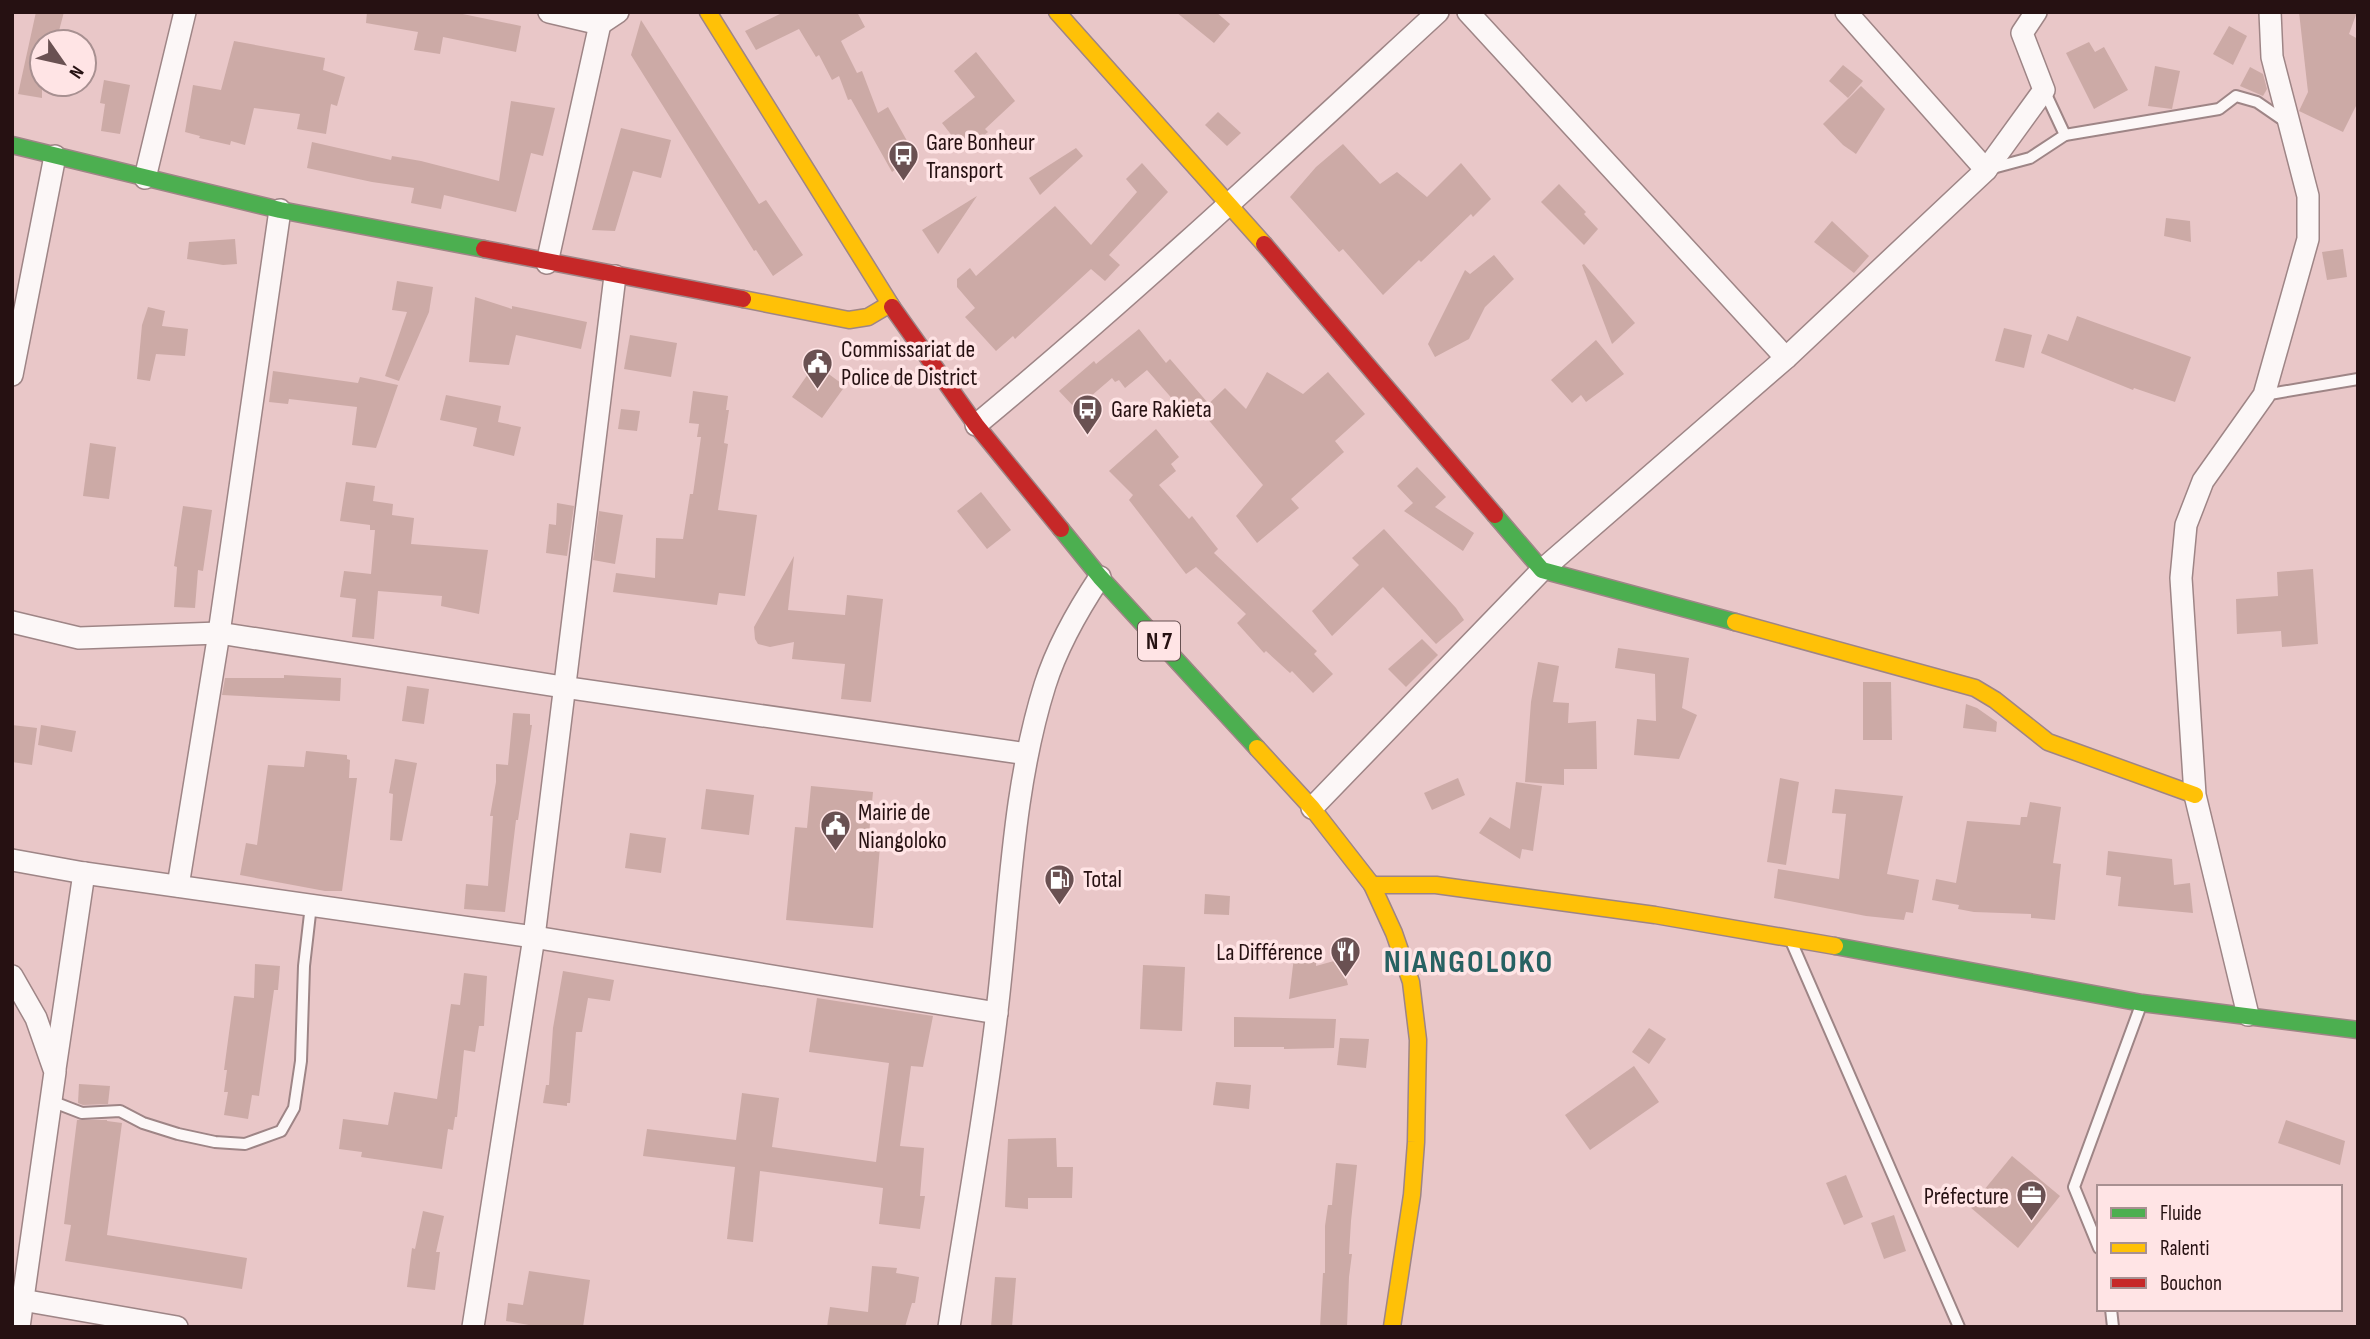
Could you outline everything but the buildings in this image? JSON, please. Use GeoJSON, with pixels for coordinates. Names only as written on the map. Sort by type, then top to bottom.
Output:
{"type":"FeatureCollection","features":[{"type":"Feature","properties":{"kind":"main road","name":"N 7"},"geometry":{"type":"LineString","coordinates":[[708,12],[890,304],[976,425],[1100,577],[1312,808],[1372,885],[1394,933],[1411,982],[1418,1041],[1412,1195],[1392,1327]]}},
{"type":"Feature","properties":{"kind":"main road"},"geometry":{"type":"LineString","coordinates":[[1057,12],[1230,204],[1542,570],[1975,688],[1994,697],[2028,730],[2048,742],[2196,795]]}},
{"type":"Feature","properties":{"kind":"main road"},"geometry":{"type":"LineString","coordinates":[[12,145],[279,210],[849,320],[869,317],[890,304]]}},
{"type":"Feature","properties":{"kind":"main road"},"geometry":{"type":"LineString","coordinates":[[1372,885],[1436,885],[1655,915],[1789,937],[2142,1003],[2358,1030]]}},
{"type":"Feature","properties":{"kind":"street"},"geometry":{"type":"LineString","coordinates":[[145,178],[185,12]]}},
{"type":"Feature","properties":{"kind":"street"},"geometry":{"type":"LineString","coordinates":[[550,12],[600,24]]}},
{"type":"Feature","properties":{"kind":"street"},"geometry":{"type":"LineString","coordinates":[[547,263],[600,24],[618,12]]}},
{"type":"Feature","properties":{"kind":"street"},"geometry":{"type":"LineString","coordinates":[[976,425],[1045,368],[1230,204],[1438,12]]}},
{"type":"Feature","properties":{"kind":"street"},"geometry":{"type":"LineString","coordinates":[[1468,12],[1786,358]]}},
{"type":"Feature","properties":{"kind":"street"},"geometry":{"type":"LineString","coordinates":[[1846,12],[1986,170]]}},
{"type":"Feature","properties":{"kind":"street"},"geometry":{"type":"LineString","coordinates":[[1312,808],[1542,570],[1786,358],[1986,170],[2044,90],[2022,33],[2036,12]]}},
{"type":"Feature","properties":{"kind":"street"},"geometry":{"type":"LineString","coordinates":[[2248,1015],[2196,795],[2181,578],[2186,525],[2203,481],[2264,395],[2308,239],[2308,196],[2272,57],[2270,12]]}},
{"type":"Feature","properties":{"kind":"street"},"geometry":{"type":"LineString","coordinates":[[12,375],[55,156]]}},
{"type":"Feature","properties":{"kind":"street"},"geometry":{"type":"LineString","coordinates":[[178,886],[219,634],[279,210]]}},
{"type":"Feature","properties":{"kind":"street"},"geometry":{"type":"LineString","coordinates":[[473,1327],[534,937],[615,276]]}},
{"type":"Feature","properties":{"kind":"street"},"geometry":{"type":"LineString","coordinates":[[949,1327],[997,1013],[1027,754],[1045,684],[1076,613],[1100,577]]}},
{"type":"Feature","properties":{"kind":"street"},"geometry":{"type":"LineString","coordinates":[[12,622],[79,638],[219,634],[1027,754]]}},
{"type":"Feature","properties":{"kind":"street"},"geometry":{"type":"LineString","coordinates":[[12,860],[84,873],[534,937],[997,1013]]}},
{"type":"Feature","properties":{"kind":"street"},"geometry":{"type":"LineString","coordinates":[[19,1327],[84,873]]}},
{"type":"Feature","properties":{"kind":"street"},"geometry":{"type":"LineString","coordinates":[[12,976],[36,1018],[55,1072]]}},
{"type":"Feature","properties":{"kind":"street"},"geometry":{"type":"LineString","coordinates":[[22,1300],[168,1326]]}},
{"type":"Feature","properties":{"kind":"lane"},"geometry":{"type":"LineString","coordinates":[[2044,90],[2065,135]]}},
{"type":"Feature","properties":{"kind":"lane"},"geometry":{"type":"LineString","coordinates":[[1986,170],[2031,158],[2065,135],[2219,109],[2236,96],[2257,102],[2289,124]]}},
{"type":"Feature","properties":{"kind":"lane"},"geometry":{"type":"LineString","coordinates":[[2264,395],[2358,379]]}},
{"type":"Feature","properties":{"kind":"lane"},"geometry":{"type":"LineString","coordinates":[[51,1101],[82,1113],[120,1111],[154,1127],[215,1142],[245,1144],[281,1131],[294,1108],[301,1061],[304,966],[311,905]]}},
{"type":"Feature","properties":{"kind":"lane"},"geometry":{"type":"LineString","coordinates":[[1789,937],[1959,1327]]}},
{"type":"Feature","properties":{"kind":"lane"},"geometry":{"type":"LineString","coordinates":[[2097,1243],[2074,1187],[2142,1003]]}},
{"type":"Feature","properties":{"kind":"traffic: fast"},"geometry":{"type":"LineString","coordinates":[[12,145],[280,210],[484,249]]}},
{"type":"Feature","properties":{"kind":"traffic: fast"},"geometry":{"type":"LineString","coordinates":[[1495,515],[1542,570],[1735,622]]}},
{"type":"Feature","properties":{"kind":"traffic: fast"},"geometry":{"type":"LineString","coordinates":[[1061,529],[1100,577],[1257,748]]}},
{"type":"Feature","properties":{"kind":"traffic: fast"},"geometry":{"type":"LineString","coordinates":[[1835,946],[2142,1003],[2358,1030]]}},
{"type":"Feature","properties":{"kind":"traffic: slow"},"geometry":{"type":"LineString","coordinates":[[708,12],[892,307]]}},
{"type":"Feature","properties":{"kind":"traffic: slow"},"geometry":{"type":"LineString","coordinates":[[1057,12],[1264,244]]}},
{"type":"Feature","properties":{"kind":"traffic: slow"},"geometry":{"type":"LineString","coordinates":[[743,299],[849,320],[868,317],[890,304]]}},
{"type":"Feature","properties":{"kind":"traffic: slow"},"geometry":{"type":"LineString","coordinates":[[1735,622],[1975,688],[1995,700],[2048,742],[2195,795]]}},
{"type":"Feature","properties":{"kind":"traffic: slow"},"geometry":{"type":"LineString","coordinates":[[1257,748],[1312,808],[1372,885],[1394,933],[1411,982],[1418,1040],[1416,1142],[1412,1195],[1392,1327]]}},
{"type":"Feature","properties":{"kind":"traffic: slow"},"geometry":{"type":"LineString","coordinates":[[1372,885],[1436,885],[1655,915],[1835,946]]}},
{"type":"Feature","properties":{"kind":"traffic: jam"},"geometry":{"type":"LineString","coordinates":[[1264,244],[1495,515]]}},
{"type":"Feature","properties":{"kind":"traffic: jam"},"geometry":{"type":"LineString","coordinates":[[484,249],[743,299]]}},
{"type":"Feature","properties":{"kind":"traffic: jam"},"geometry":{"type":"LineString","coordinates":[[892,307],[976,425],[1061,529]]}},
{"type":"Feature","properties":{"kind":"place","name":"Gare Bonheur Transport"},"geometry":{"type":"Point","coordinates":[903,183]}},
{"type":"Feature","properties":{"kind":"place","name":"Commissariat de Police de District"},"geometry":{"type":"Point","coordinates":[818,390]}},
{"type":"Feature","properties":{"kind":"place","name":"Gare Rakieta"},"geometry":{"type":"Point","coordinates":[1088,436]}},
{"type":"Feature","properties":{"kind":"place","name":"Mairie de Niangoloko"},"geometry":{"type":"Point","coordinates":[835,853]}},
{"type":"Feature","properties":{"kind":"place","name":"Total"},"geometry":{"type":"Point","coordinates":[1060,906]}},
{"type":"Feature","properties":{"kind":"place","name":"La Différence"},"geometry":{"type":"Point","coordinates":[1346,979]}},
{"type":"Feature","properties":{"kind":"place","name":"Préfecture"},"geometry":{"type":"Point","coordinates":[2032,1223]}},
{"type":"Feature","properties":{"kind":"district","name":"NIANGOLOKO"},"geometry":{"type":"Point","coordinates":[1469,961]}}]}
